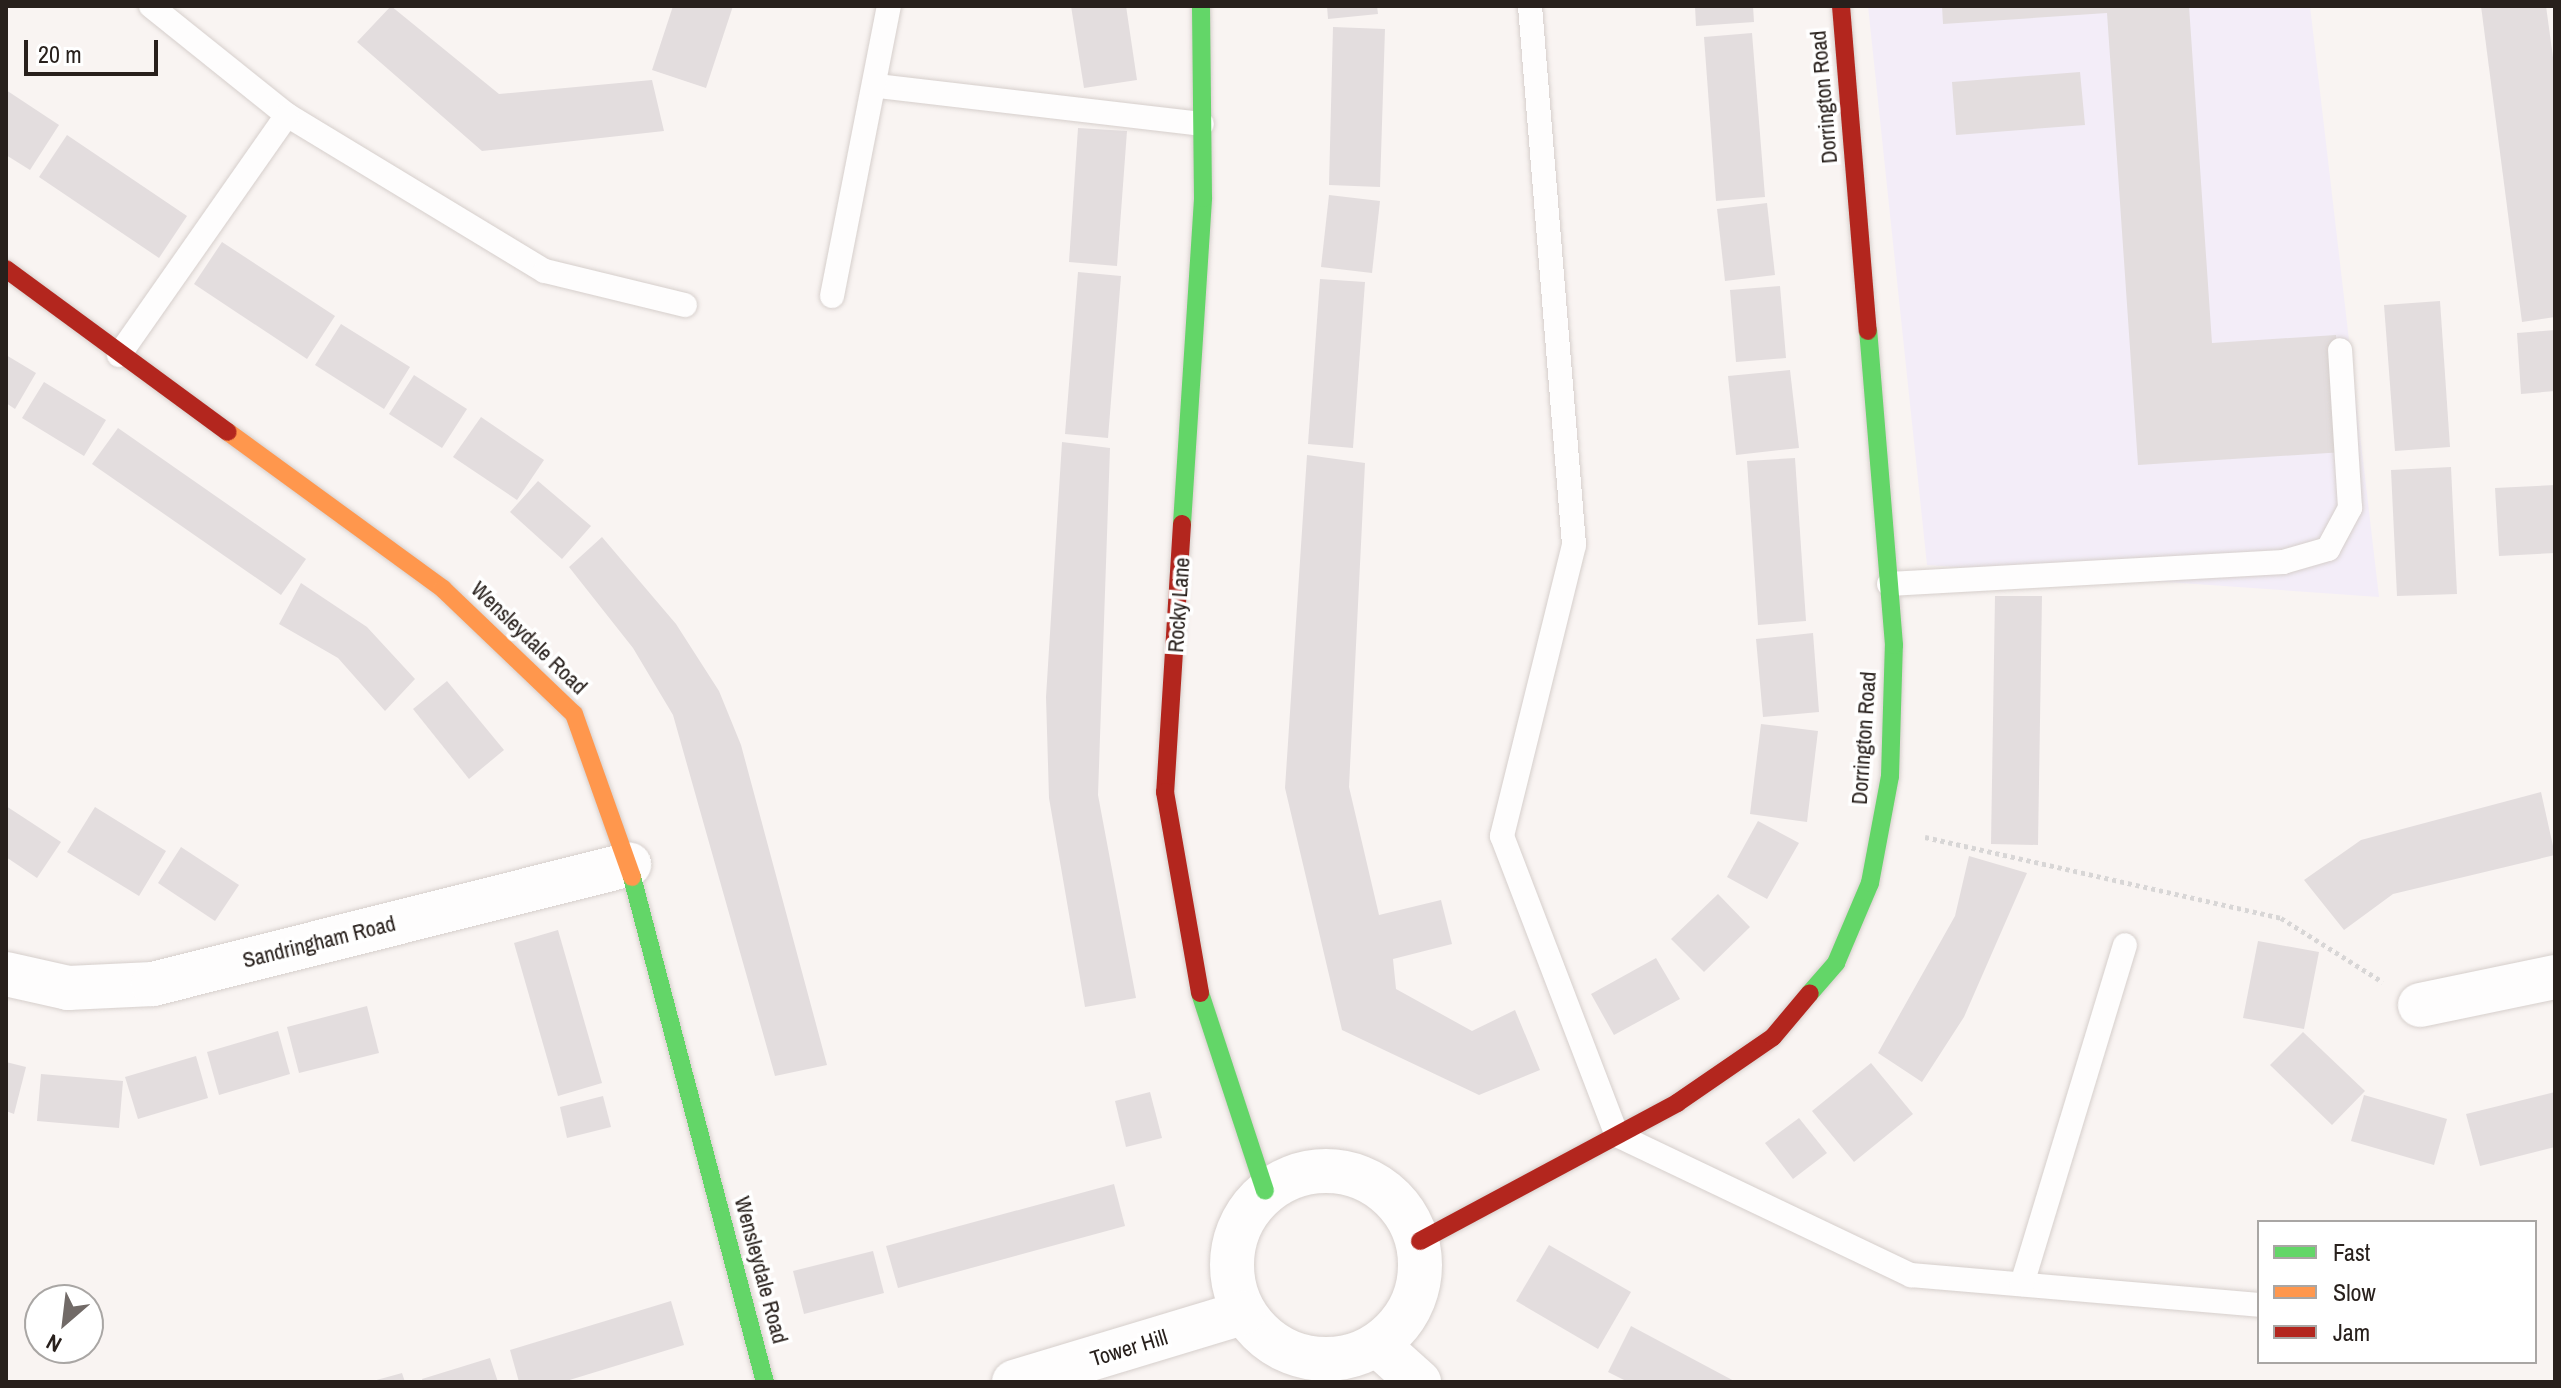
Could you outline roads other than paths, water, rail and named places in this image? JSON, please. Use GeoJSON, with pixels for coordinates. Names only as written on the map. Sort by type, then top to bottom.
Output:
{"type":"FeatureCollection","features":[{"type":"Feature","properties":{"kind":"street","name":"Rocky Lane"},"geometry":{"type":"LineString","coordinates":[[1201,6],[1202,124],[1186,517],[1165,792],[1201,1001],[1265,1191]]}},
{"type":"Feature","properties":{"kind":"street","name":"Dorrington Road"},"geometry":{"type":"LineString","coordinates":[[1420,1241],[1617,1135],[1773,1037],[1827,974],[1870,883],[1891,762],[1889,584],[1841,6]]}},
{"type":"Feature","properties":{"kind":"street","name":"Wensleydale Road"},"geometry":{"type":"LineString","coordinates":[[6,269],[119,355],[443,589],[574,714],[629,864],[765,1382]]}},
{"type":"Feature","properties":{"kind":"street","name":"Sandringham Road"},"geometry":{"type":"LineString","coordinates":[[6,974],[68,988],[153,984],[629,864]]}},
{"type":"Feature","properties":{"kind":"street"},"geometry":{"type":"LineString","coordinates":[[2420,1005],[2555,977]]}},
{"type":"Feature","properties":{"kind":"street"},"geometry":{"type":"LineString","coordinates":[[1308,1170],[1356,1174],[1396,1200],[1420,1241],[1421,1281],[1407,1318],[1379,1346],[1330,1361],[1280,1350],[1243,1313],[1230,1270],[1238,1227],[1265,1191],[1308,1170]]}},
{"type":"Feature","properties":{"kind":"street","name":"Tower Hill"},"geometry":{"type":"LineString","coordinates":[[1014,1382],[1243,1313]]}},
{"type":"Feature","properties":{"kind":"street"},"geometry":{"type":"LineString","coordinates":[[1379,1346],[1419,1382]]}},
{"type":"Feature","properties":{"kind":"lane"},"geometry":{"type":"LineString","coordinates":[[151,6],[287,115],[545,271],[685,305]]}},
{"type":"Feature","properties":{"kind":"lane"},"geometry":{"type":"LineString","coordinates":[[832,296],[878,86],[889,6]]}},
{"type":"Feature","properties":{"kind":"lane"},"geometry":{"type":"LineString","coordinates":[[1530,6],[1574,545],[1502,836],[1617,1135],[1911,1275],[2257,1305]]}},
{"type":"Feature","properties":{"kind":"lane"},"geometry":{"type":"LineString","coordinates":[[878,86],[1202,124]]}},
{"type":"Feature","properties":{"kind":"lane"},"geometry":{"type":"LineString","coordinates":[[119,355],[287,115]]}},
{"type":"Feature","properties":{"kind":"lane"},"geometry":{"type":"LineString","coordinates":[[1889,584],[2283,562],[2328,549],[2350,508],[2340,350]]}},
{"type":"Feature","properties":{"kind":"lane"},"geometry":{"type":"LineString","coordinates":[[2022,1284],[2125,945]]}}]}
